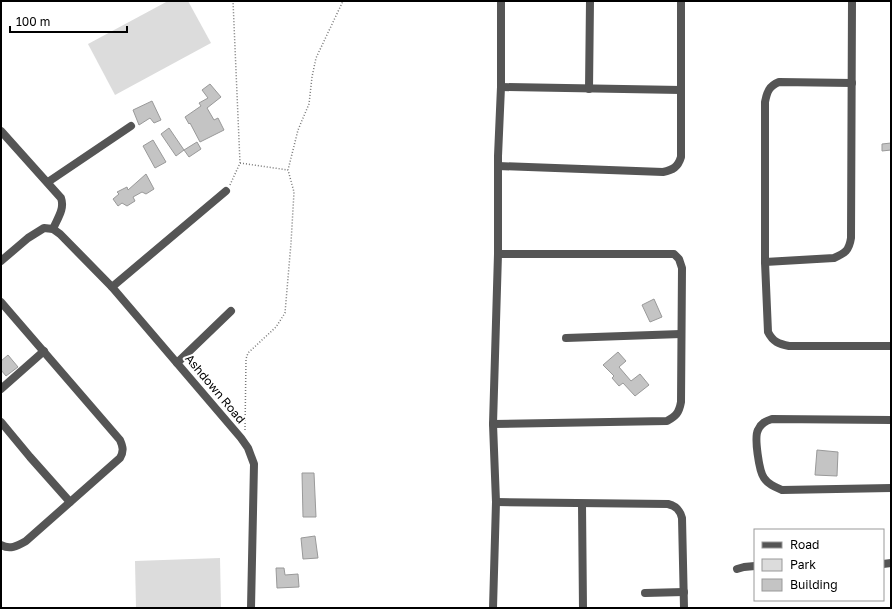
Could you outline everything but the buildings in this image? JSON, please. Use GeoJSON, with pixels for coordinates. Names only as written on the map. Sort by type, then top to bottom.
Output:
{"type":"FeatureCollection","features":[{"type":"Feature","properties":{"kind":"street"},"geometry":{"type":"LineString","coordinates":[[493,608],[496,502],[493,424],[498,254],[501,1]]}},
{"type":"Feature","properties":{"kind":"street"},"geometry":{"type":"LineString","coordinates":[[589,89],[590,1]]}},
{"type":"Feature","properties":{"kind":"street"},"geometry":{"type":"LineString","coordinates":[[498,166],[655,172],[671,171],[679,165],[681,157],[682,1]]}},
{"type":"Feature","properties":{"kind":"street"},"geometry":{"type":"LineString","coordinates":[[765,262],[834,258],[849,248],[851,238],[852,1]]}},
{"type":"Feature","properties":{"kind":"street"},"geometry":{"type":"LineString","coordinates":[[852,84],[779,82],[772,84],[767,92],[765,102],[765,262],[768,332],[772,339],[779,344],[789,346],[891,346]]}},
{"type":"Feature","properties":{"kind":"street"},"geometry":{"type":"LineString","coordinates":[[501,87],[681,90]]}},
{"type":"Feature","properties":{"kind":"street"},"geometry":{"type":"LineString","coordinates":[[48,182],[131,126]]}},
{"type":"Feature","properties":{"kind":"street"},"geometry":{"type":"LineString","coordinates":[[1,131],[48,182],[61,198],[63,203],[63,208],[52,229],[44,228],[28,238],[1,261]]}},
{"type":"Feature","properties":{"kind":"street"},"geometry":{"type":"LineString","coordinates":[[112,287],[226,191]]}},
{"type":"Feature","properties":{"kind":"street","name":"Ashdown Road"},"geometry":{"type":"LineString","coordinates":[[52,229],[60,234],[112,287],[248,448],[254,464],[251,608]]}},
{"type":"Feature","properties":{"kind":"street"},"geometry":{"type":"LineString","coordinates":[[493,424],[667,421],[675,417],[680,411],[682,268],[679,259],[674,254],[498,254]]}},
{"type":"Feature","properties":{"kind":"street"},"geometry":{"type":"LineString","coordinates":[[1,302],[123,445],[120,458],[26,541],[9,548],[1,545]]}},
{"type":"Feature","properties":{"kind":"street"},"geometry":{"type":"LineString","coordinates":[[177,363],[231,311]]}},
{"type":"Feature","properties":{"kind":"street"},"geometry":{"type":"LineString","coordinates":[[566,338],[681,334]]}},
{"type":"Feature","properties":{"kind":"street"},"geometry":{"type":"LineString","coordinates":[[1,389],[44,351]]}},
{"type":"Feature","properties":{"kind":"street"},"geometry":{"type":"LineString","coordinates":[[891,420],[772,419],[767,420],[760,425],[757,431],[759,468],[763,477],[770,485],[782,490],[891,488]]}},
{"type":"Feature","properties":{"kind":"street"},"geometry":{"type":"LineString","coordinates":[[1,422],[70,502]]}},
{"type":"Feature","properties":{"kind":"street"},"geometry":{"type":"LineString","coordinates":[[496,502],[668,504],[674,506],[680,511],[682,518],[684,608]]}},
{"type":"Feature","properties":{"kind":"street"},"geometry":{"type":"LineString","coordinates":[[582,504],[583,608]]}},
{"type":"Feature","properties":{"kind":"street"},"geometry":{"type":"LineString","coordinates":[[737,569],[754,566]]}},
{"type":"Feature","properties":{"kind":"street"},"geometry":{"type":"LineString","coordinates":[[645,593],[684,592]]}},
{"type":"Feature","properties":{"kind":"path"},"geometry":{"type":"LineString","coordinates":[[226,191],[240,163],[233,1]]}},
{"type":"Feature","properties":{"kind":"path"},"geometry":{"type":"LineString","coordinates":[[248,448],[244,429],[246,359],[248,353],[276,327],[285,313],[294,192],[288,170],[298,130],[309,104],[316,58],[344,1]]}},
{"type":"Feature","properties":{"kind":"path"},"geometry":{"type":"LineString","coordinates":[[240,163],[288,170]]}},
{"type":"Feature","properties":{"kind":"green space"},"geometry":{"type":"Polygon","coordinates":[[[168,1],[188,1],[211,43],[115,95],[88,44],[168,1]]]}},
{"type":"Feature","properties":{"kind":"green space"},"geometry":{"type":"Polygon","coordinates":[[[220,558],[221,608],[136,608],[135,561],[220,558]]]}}]}
